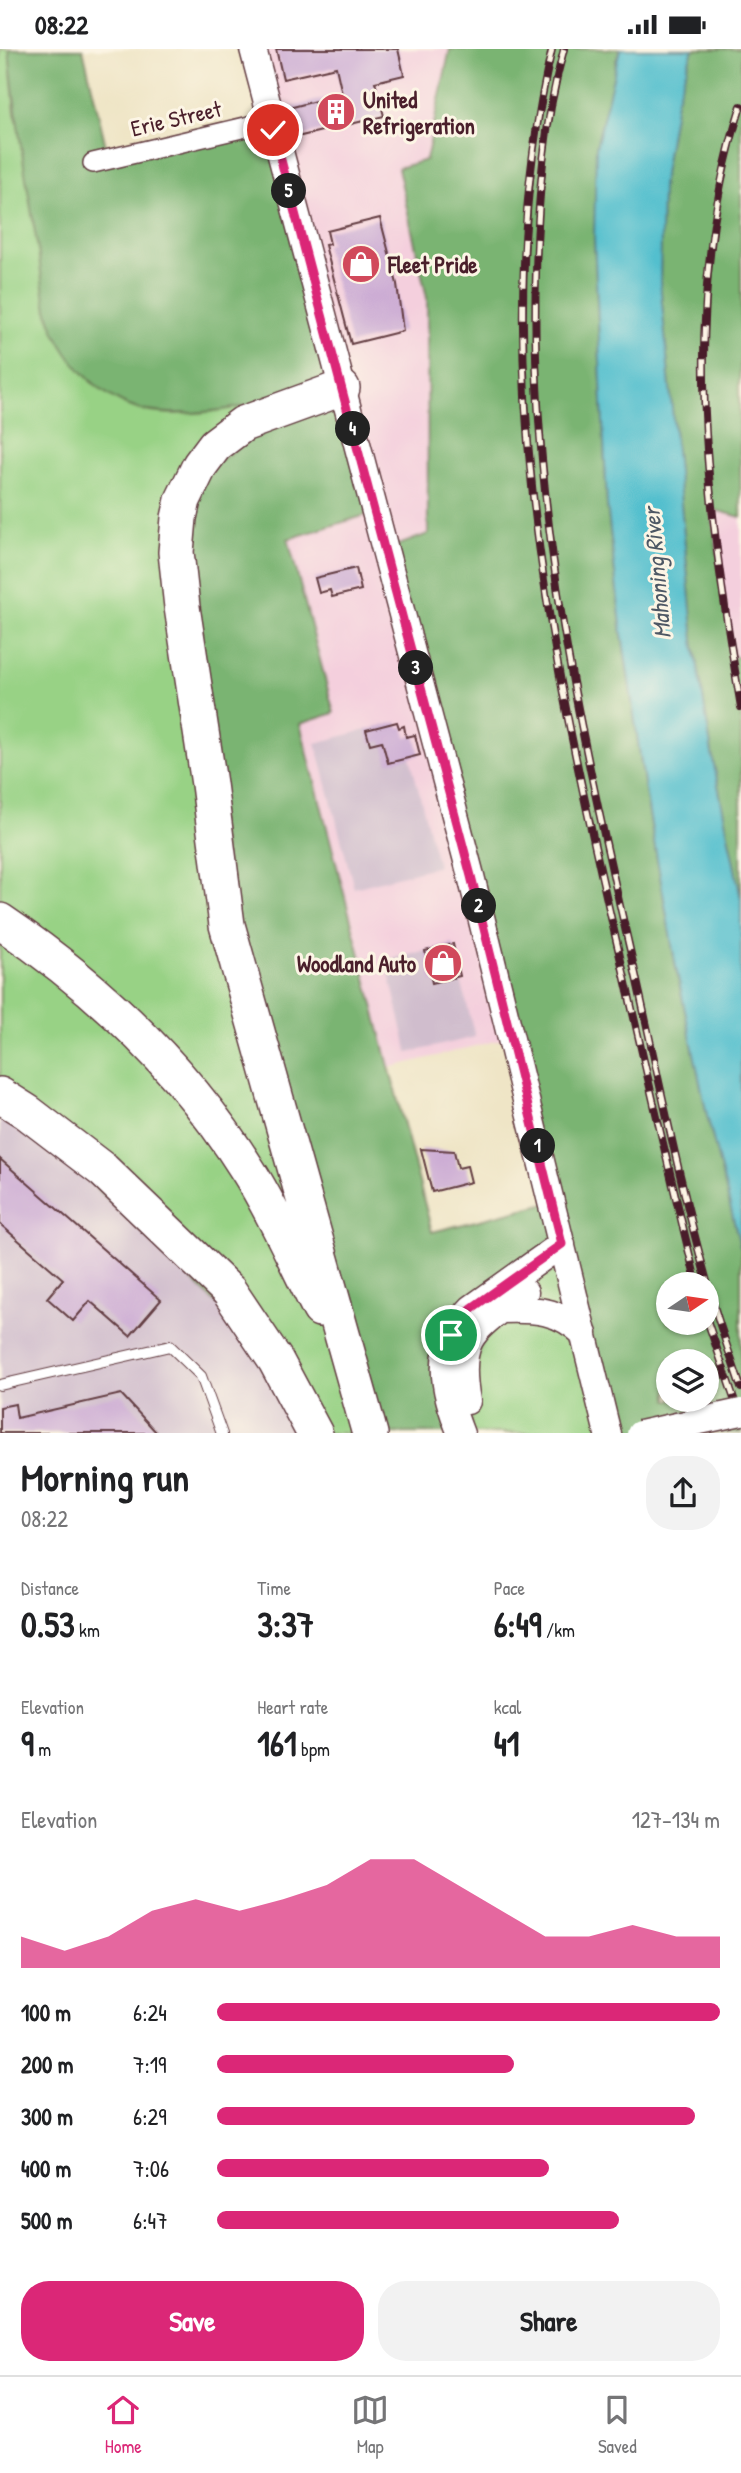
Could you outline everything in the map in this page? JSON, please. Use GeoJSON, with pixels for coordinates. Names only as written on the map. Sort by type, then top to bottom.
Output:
{"type":"FeatureCollection","features":[{"type":"Feature","properties":{"kind":"highway"},"geometry":{"type":"LineString","coordinates":[[342,388],[243,424],[215,445],[186,491],[179,518],[176,552],[227,925],[370,1433]]}},
{"type":"Feature","properties":{"kind":"highway"},"geometry":{"type":"LineString","coordinates":[[0,921],[38,947],[97,995],[146,1043],[187,1089],[250,1174],[355,1377]]}},
{"type":"Feature","properties":{"kind":"highway"},"geometry":{"type":"LineString","coordinates":[[0,1095],[27,1112],[103,1170],[229,1291],[276,1361],[315,1433]]}},
{"type":"Feature","properties":{"kind":"main road"},"geometry":{"type":"LineString","coordinates":[[253,49],[468,863],[608,1433]]}},
{"type":"Feature","properties":{"kind":"main road"},"geometry":{"type":"LineString","coordinates":[[471,1433],[462,1373],[463,1356],[472,1336],[564,1252]]}},
{"type":"Feature","properties":{"kind":"main road"},"geometry":{"type":"LineString","coordinates":[[461,1433],[453,1414],[445,1377],[445,1350],[451,1335],[460,1320],[472,1308],[564,1252]]}},
{"type":"Feature","properties":{"kind":"main road"},"geometry":{"type":"LineString","coordinates":[[501,1310],[552,1313],[571,1322],[584,1334]]}},
{"type":"Feature","properties":{"kind":"main road"},"geometry":{"type":"LineString","coordinates":[[640,1433],[741,1412]]}},
{"type":"Feature","properties":{"kind":"street","name":"Erie Street"},"geometry":{"type":"LineString","coordinates":[[93,163],[271,121]]}},
{"type":"Feature","properties":{"kind":"lane"},"geometry":{"type":"LineString","coordinates":[[0,1385],[170,1346],[201,1376],[222,1433]]}},
{"type":"Feature","properties":{"kind":"shaded area"},"geometry":{"type":"Polygon","coordinates":[[[253,49],[450,49],[426,160],[398,168],[427,298],[428,534],[386,550],[511,1037],[389,1068],[300,723],[334,712],[288,538],[375,513],[253,49]]]}},
{"type":"Feature","properties":{"kind":"shaded area"},"geometry":{"type":"Polygon","coordinates":[[[711,509],[741,517],[741,707],[724,599],[711,509]]]}},
{"type":"Feature","properties":{"kind":"shaded area"},"geometry":{"type":"Polygon","coordinates":[[[366,730],[370,744],[382,741],[410,757],[438,866],[354,888],[316,743],[366,730]]]}},
{"type":"Feature","properties":{"kind":"shaded area"},"geometry":{"type":"Polygon","coordinates":[[[425,951],[433,983],[460,976],[475,1037],[408,1053],[386,960],[425,951]]]}},
{"type":"Feature","properties":{"kind":"shaded area"},"geometry":{"type":"Polygon","coordinates":[[[0,1095],[229,1291],[315,1433],[0,1433],[0,1095]]]}},
{"type":"Feature","properties":{"kind":"green space"},"geometry":{"type":"Polygon","coordinates":[[[0,49],[9,49],[15,113],[90,381],[127,405],[160,413],[203,412],[312,394],[243,424],[370,1433],[315,1433],[276,1361],[0,1095],[0,49]]]}},
{"type":"Feature","properties":{"kind":"green space"},"geometry":{"type":"Polygon","coordinates":[[[9,49],[83,49],[109,159],[271,121],[376,512],[288,539],[334,713],[300,724],[432,1232],[551,1202],[385,550],[428,534],[427,298],[398,168],[426,160],[450,49],[620,49],[616,61],[594,239],[607,504],[622,634],[646,796],[676,968],[707,1115],[741,1249],[741,1433],[608,1433],[563,1245],[472,1308],[461,1433],[370,1433],[254,1025],[182,607],[190,482],[312,394],[206,412],[163,413],[128,405],[100,389],[66,351],[48,314],[21,147],[9,49]]]}},
{"type":"Feature","properties":{"kind":"green space"},"geometry":{"type":"Polygon","coordinates":[[[693,49],[741,49],[741,517],[711,509],[733,657],[741,657],[741,899],[713,760],[694,641],[660,282],[662,186],[676,101],[693,49]]]}},
{"type":"Feature","properties":{"kind":"green space"},"geometry":{"type":"Polygon","coordinates":[[[566,1260],[608,1433],[471,1433],[467,1344],[501,1310],[566,1260]]]}},
{"type":"Feature","properties":{"kind":"water","name":"Mahoning River"},"geometry":{"type":"Polygon","coordinates":[[[620,49],[693,49],[676,101],[662,186],[660,282],[694,641],[713,760],[741,899],[741,1249],[707,1115],[676,968],[646,796],[622,634],[607,504],[594,239],[596,147],[620,49]]]}},
{"type":"Feature","properties":{"kind":"building"},"geometry":{"type":"Polygon","coordinates":[[[276,49],[398,49],[404,75],[375,82],[384,116],[297,137],[289,108],[342,94],[336,67],[283,79],[276,49]]]}},
{"type":"Feature","properties":{"kind":"building","name":"Fleet Pride"},"geometry":{"type":"Polygon","coordinates":[[[380,218],[397,284],[403,331],[351,344],[325,245],[330,244],[327,231],[380,218]]]}},
{"type":"Feature","properties":{"kind":"building"},"geometry":{"type":"Polygon","coordinates":[[[356,568],[361,590],[332,597],[330,590],[319,593],[315,578],[356,568]]]}},
{"type":"Feature","properties":{"kind":"building"},"geometry":{"type":"Polygon","coordinates":[[[397,722],[399,728],[404,726],[406,737],[415,735],[420,755],[388,763],[382,741],[370,744],[366,730],[397,722]]]}},
{"type":"Feature","properties":{"kind":"building","name":"Woodland Auto"},"geometry":{"type":"Polygon","coordinates":[[[453,944],[460,976],[432,983],[425,951],[453,944]]]}},
{"type":"Feature","properties":{"kind":"building"},"geometry":{"type":"Polygon","coordinates":[[[421,1149],[454,1151],[458,1168],[467,1166],[471,1182],[432,1192],[421,1149]]]}},
{"type":"Feature","properties":{"kind":"building"},"geometry":{"type":"Polygon","coordinates":[[[0,1159],[161,1300],[130,1336],[90,1301],[73,1321],[47,1298],[63,1279],[0,1224],[0,1159]]]}},
{"type":"Feature","properties":{"kind":"building"},"geometry":{"type":"Polygon","coordinates":[[[121,1394],[157,1433],[0,1433],[0,1407],[15,1404],[17,1418],[121,1394]]]}},
{"type":"Feature","properties":{"kind":"railway"},"geometry":{"type":"LineString","coordinates":[[552,49],[532,158],[524,267],[524,377],[532,487],[547,597],[588,815],[694,1272]]}},
{"type":"Feature","properties":{"kind":"railway"},"geometry":{"type":"LineString","coordinates":[[564,49],[551,104],[543,160],[536,273],[536,361],[550,534],[562,621],[595,792],[670,1130],[711,1296],[741,1388]]}},
{"type":"Feature","properties":{"kind":"railway"},"geometry":{"type":"LineString","coordinates":[[741,106],[722,181],[710,256],[704,331],[709,481],[741,707]]}},
{"type":"Feature","properties":{"kind":"railway"},"geometry":{"type":"LineString","coordinates":[[712,1335],[741,1419]]}},
{"type":"Feature","properties":{"kind":"place","name":"United Refrigeration"},"geometry":{"type":"Point","coordinates":[336,112]}},
{"type":"Feature","properties":{"kind":"place","name":"Fleet Pride"},"geometry":{"type":"Point","coordinates":[361,264]}},
{"type":"Feature","properties":{"kind":"place","name":"Woodland Auto"},"geometry":{"type":"Point","coordinates":[443,963]}},
{"type":"Feature","properties":{"kind":"route"},"geometry":{"type":"LineString","coordinates":[[273,130],[471,876],[562,1244],[472,1308],[460,1320],[451,1335]]}}]}
